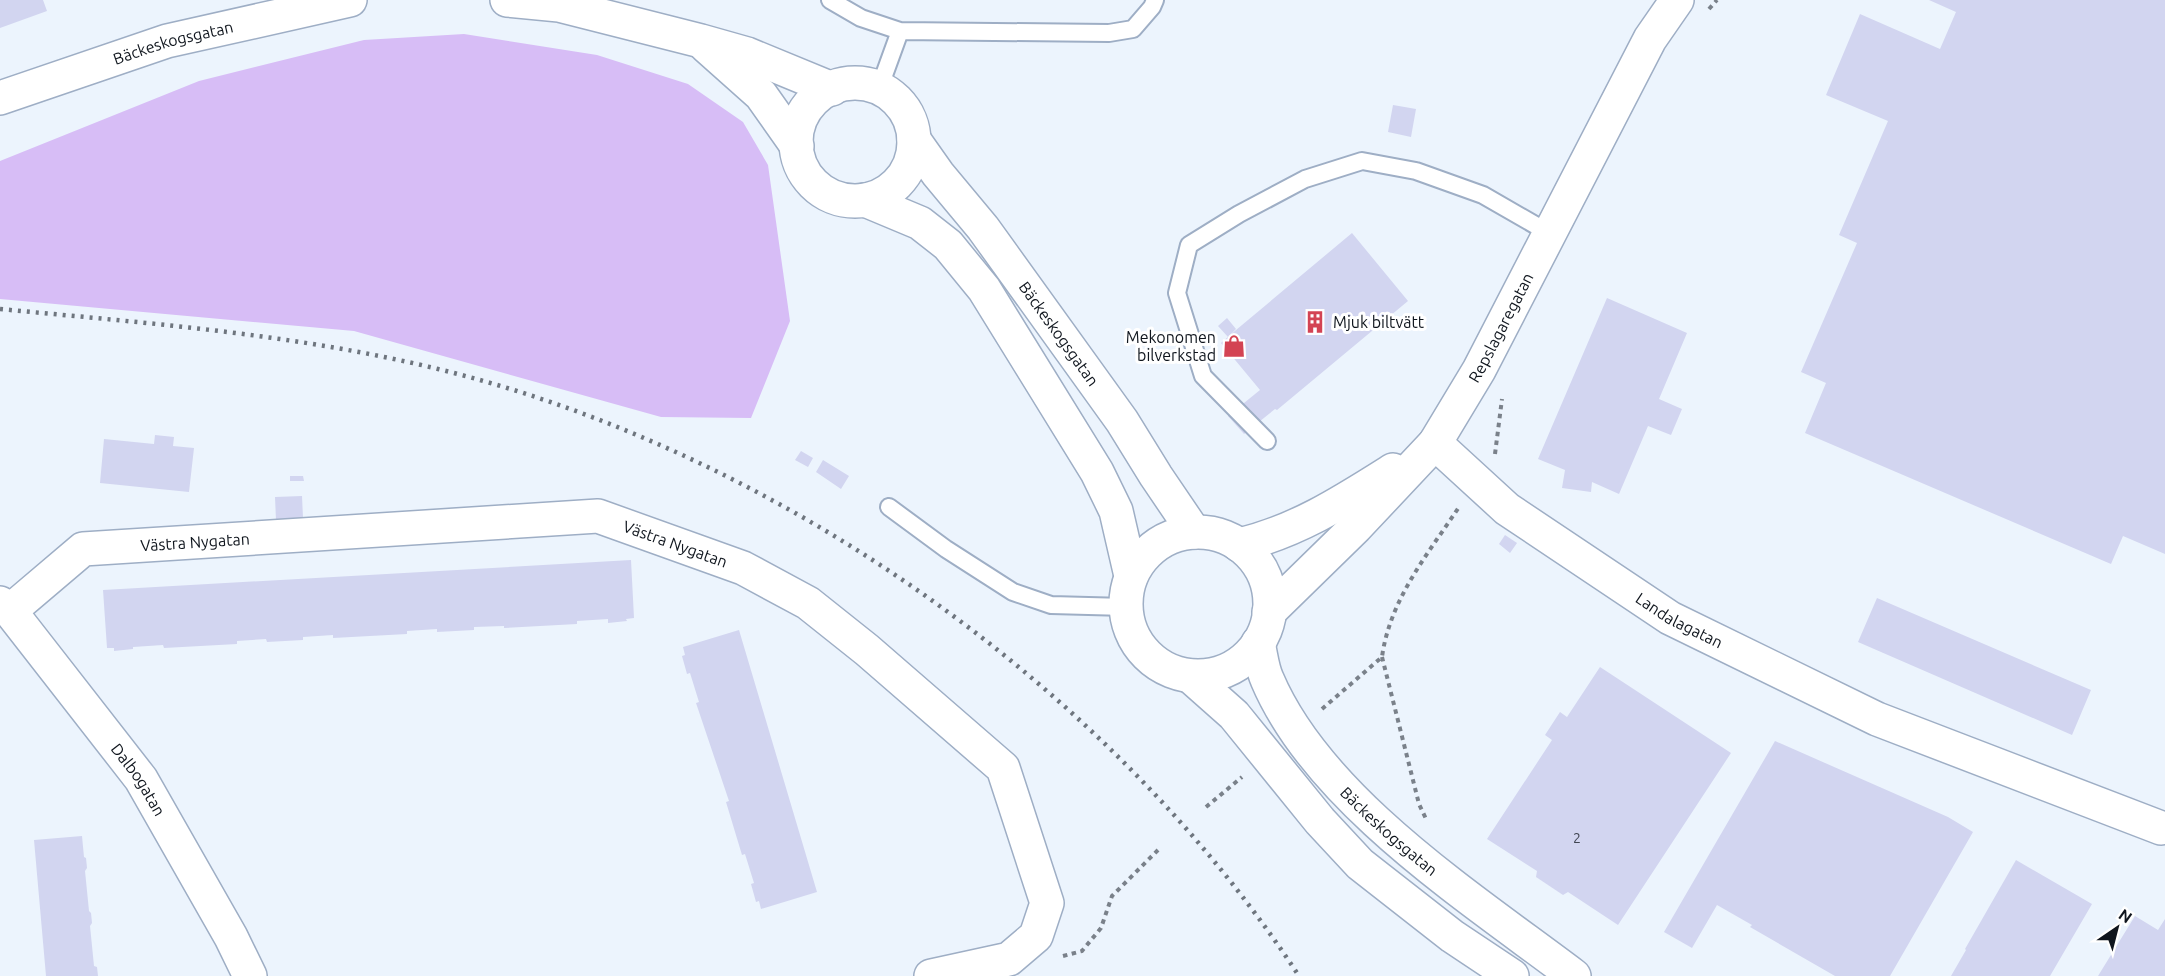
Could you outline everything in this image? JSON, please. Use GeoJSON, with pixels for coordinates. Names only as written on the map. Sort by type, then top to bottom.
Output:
{"type":"FeatureCollection","features":[{"type":"Feature","properties":{"kind":"street","name":"Bäckeskogsgatan"},"geometry":{"type":"LineString","coordinates":[[0,98],[167,41],[350,0]]}},
{"type":"Feature","properties":{"kind":"street"},"geometry":{"type":"LineString","coordinates":[[507,0],[559,5],[701,41],[747,54],[832,89]]}},
{"type":"Feature","properties":{"kind":"street","name":"Repslagaregatan"},"geometry":{"type":"LineString","coordinates":[[1269,612],[1356,526],[1435,443],[1479,370],[1650,39],[1677,0]]}},
{"type":"Feature","properties":{"kind":"street"},"geometry":{"type":"LineString","coordinates":[[701,41],[761,94],[797,146]]}},
{"type":"Feature","properties":{"kind":"street"},"geometry":{"type":"LineString","coordinates":[[865,200],[885,193],[901,180],[911,161],[914,140],[909,119],[889,94],[860,84],[841,85],[821,95],[805,112],[800,123],[797,146],[803,169],[819,188],[841,199],[865,200],[920,224],[948,245],[984,289],[1097,472],[1116,511],[1129,592],[1131,632],[1145,653],[1165,668],[1190,676],[1209,675],[1228,669],[1240,662],[1258,643],[1264,633],[1269,612],[1270,597],[1260,567],[1239,545],[1218,535],[1194,532],[1168,538],[1156,545],[1137,565],[1129,592]]}},
{"type":"Feature","properties":{"kind":"street","name":"Bäckeskogsgatan"},"geometry":{"type":"LineString","coordinates":[[914,140],[938,174],[983,228],[1115,411],[1194,532]]}},
{"type":"Feature","properties":{"kind":"street"},"geometry":{"type":"LineString","coordinates":[[1239,545],[1263,540],[1328,512],[1435,443]]}},
{"type":"Feature","properties":{"kind":"street","name":"Landalagatan"},"geometry":{"type":"LineString","coordinates":[[1435,443],[1507,509],[1670,618],[1877,719],[2161,828]]}},
{"type":"Feature","properties":{"kind":"street","name":"Västra Nygatan"},"geometry":{"type":"LineString","coordinates":[[5,607],[83,549],[598,516],[743,568],[808,603],[867,650],[1003,768],[1047,903],[1036,936],[1009,959],[931,976]]}},
{"type":"Feature","properties":{"kind":"street","name":"Dalbogatan"},"geometry":{"type":"LineString","coordinates":[[5,607],[141,779],[231,937],[250,976]]}},
{"type":"Feature","properties":{"kind":"street","name":"Bäckeskogsgatan"},"geometry":{"type":"LineString","coordinates":[[1258,643],[1266,677],[1279,703],[1308,749],[1356,803],[1436,872],[1574,976]]}},
{"type":"Feature","properties":{"kind":"street"},"geometry":{"type":"LineString","coordinates":[[1190,676],[1234,715],[1320,821],[1360,864],[1452,936],[1512,976]]}},
{"type":"Feature","properties":{"kind":"lane"},"geometry":{"type":"LineString","coordinates":[[830,0],[861,18],[900,31],[1109,33],[1133,29],[1152,7],[1155,0]]}},
{"type":"Feature","properties":{"kind":"lane"},"geometry":{"type":"LineString","coordinates":[[879,89],[900,31]]}},
{"type":"Feature","properties":{"kind":"lane"},"geometry":{"type":"LineString","coordinates":[[1268,441],[1203,376],[1177,293],[1189,245],[1239,214],[1305,179],[1362,161],[1416,171],[1483,195],[1549,233]]}},
{"type":"Feature","properties":{"kind":"lane"},"geometry":{"type":"LineString","coordinates":[[889,507],[946,549],[1013,592],[1051,605],[1129,592]]}},
{"type":"Feature","properties":{"kind":"path"},"geometry":{"type":"LineString","coordinates":[[1382,657],[1419,804],[1429,824]]}},
{"type":"Feature","properties":{"kind":"path"},"geometry":{"type":"LineString","coordinates":[[1206,807],[1242,777]]}},
{"type":"Feature","properties":{"kind":"path"},"geometry":{"type":"LineString","coordinates":[[1009,959],[1054,958],[1082,951],[1101,928],[1112,896],[1158,850]]}},
{"type":"Feature","properties":{"kind":"shaded area"},"geometry":{"type":"Polygon","coordinates":[[[464,34],[597,55],[688,84],[743,122],[768,165],[790,321],[751,418],[661,417],[354,331],[0,299],[0,161],[199,81],[364,40],[464,34]]]}},
{"type":"Feature","properties":{"kind":"building"},"geometry":{"type":"Polygon","coordinates":[[[0,0],[43,0],[47,11],[0,28],[0,0]]]}},
{"type":"Feature","properties":{"kind":"building"},"geometry":{"type":"Polygon","coordinates":[[[1929,0],[2165,0],[2165,554],[2123,536],[2111,564],[1805,433],[1826,383],[1801,372],[1857,243],[1839,235],[1888,121],[1826,95],[1860,14],[1940,49],[1956,12],[1929,0]]]}},
{"type":"Feature","properties":{"kind":"building"},"geometry":{"type":"Polygon","coordinates":[[[1393,105],[1416,109],[1411,137],[1388,132],[1393,105]]]}},
{"type":"Feature","properties":{"kind":"building","name":"Mjuk biltvätt"},"geometry":{"type":"Polygon","coordinates":[[[1352,233],[1408,301],[1277,410],[1275,409],[1244,434],[1228,416],[1260,390],[1221,343],[1228,337],[1218,326],[1227,318],[1236,329],[1230,335],[1352,233]]]}},
{"type":"Feature","properties":{"kind":"building"},"geometry":{"type":"Polygon","coordinates":[[[1607,298],[1687,333],[1659,399],[1682,409],[1671,435],[1648,426],[1619,494],[1592,482],[1591,492],[1562,488],[1565,470],[1538,459],[1607,298]]]}},
{"type":"Feature","properties":{"kind":"building"},"geometry":{"type":"Polygon","coordinates":[[[155,435],[174,437],[173,446],[194,448],[189,492],[100,483],[104,439],[154,444],[155,435]]]}},
{"type":"Feature","properties":{"kind":"building"},"geometry":{"type":"Polygon","coordinates":[[[801,451],[813,458],[808,467],[795,460],[801,451]]]}},
{"type":"Feature","properties":{"kind":"building"},"geometry":{"type":"Polygon","coordinates":[[[823,460],[849,476],[841,489],[816,472],[823,460]]]}},
{"type":"Feature","properties":{"kind":"building"},"geometry":{"type":"Polygon","coordinates":[[[290,476],[303,476],[304,481],[290,481],[290,476]]]}},
{"type":"Feature","properties":{"kind":"building"},"geometry":{"type":"Polygon","coordinates":[[[302,496],[303,518],[276,520],[275,497],[302,496]]]}},
{"type":"Feature","properties":{"kind":"building"},"geometry":{"type":"Polygon","coordinates":[[[1505,535],[1517,543],[1510,553],[1499,544],[1505,535]]]}},
{"type":"Feature","properties":{"kind":"building"},"geometry":{"type":"Polygon","coordinates":[[[631,560],[634,618],[626,619],[627,621],[608,623],[608,619],[577,621],[577,624],[504,628],[504,626],[474,627],[474,630],[437,632],[437,629],[407,631],[407,634],[333,638],[333,635],[303,637],[303,640],[267,642],[266,639],[237,641],[237,644],[164,648],[163,645],[114,651],[114,648],[107,648],[103,590],[631,560]]]}},
{"type":"Feature","properties":{"kind":"building"},"geometry":{"type":"Polygon","coordinates":[[[1877,598],[2091,690],[2072,735],[1858,642],[1877,598]]]}},
{"type":"Feature","properties":{"kind":"building"},"geometry":{"type":"Polygon","coordinates":[[[739,630],[817,892],[761,909],[759,901],[756,902],[751,884],[754,883],[745,854],[742,855],[726,802],[729,801],[696,703],[699,702],[690,673],[687,674],[682,656],[685,655],[683,647],[739,630]]]}},
{"type":"Feature","properties":{"kind":"building"},"geometry":{"type":"Polygon","coordinates":[[[1600,667],[1731,753],[1618,925],[1568,892],[1563,895],[1536,877],[1537,871],[1487,839],[1552,740],[1545,735],[1560,712],[1567,717],[1600,667]]]}},
{"type":"Feature","properties":{"kind":"building"},"geometry":{"type":"Polygon","coordinates":[[[1775,741],[1948,817],[1973,832],[1890,976],[1835,976],[1750,927],[1752,925],[1717,905],[1692,948],[1664,932],[1775,741]]]}},
{"type":"Feature","properties":{"kind":"building"},"geometry":{"type":"Polygon","coordinates":[[[82,836],[87,868],[85,871],[92,923],[90,926],[94,966],[97,967],[98,976],[46,976],[34,840],[82,836]]]}},
{"type":"Feature","properties":{"kind":"building"},"geometry":{"type":"Polygon","coordinates":[[[2016,860],[2092,904],[2050,976],[1951,976],[1965,949],[2016,860]]]}},
{"type":"Feature","properties":{"kind":"building"},"geometry":{"type":"Polygon","coordinates":[[[2135,916],[2158,930],[2165,919],[2165,976],[2098,976],[2135,916]]]}},
{"type":"Feature","properties":{"kind":"railway"},"geometry":{"type":"LineString","coordinates":[[0,309],[220,331],[384,357],[438,369],[564,407],[688,458],[808,521],[924,594],[1032,678],[1132,770],[1221,870],[1299,976]]}},
{"type":"Feature","properties":{"kind":"place","name":"Mjuk biltvätt"},"geometry":{"type":"Point","coordinates":[1315,322]}},
{"type":"Feature","properties":{"kind":"place","name":"Mekonomen bilverkstad"},"geometry":{"type":"Point","coordinates":[1234,346]}}]}
